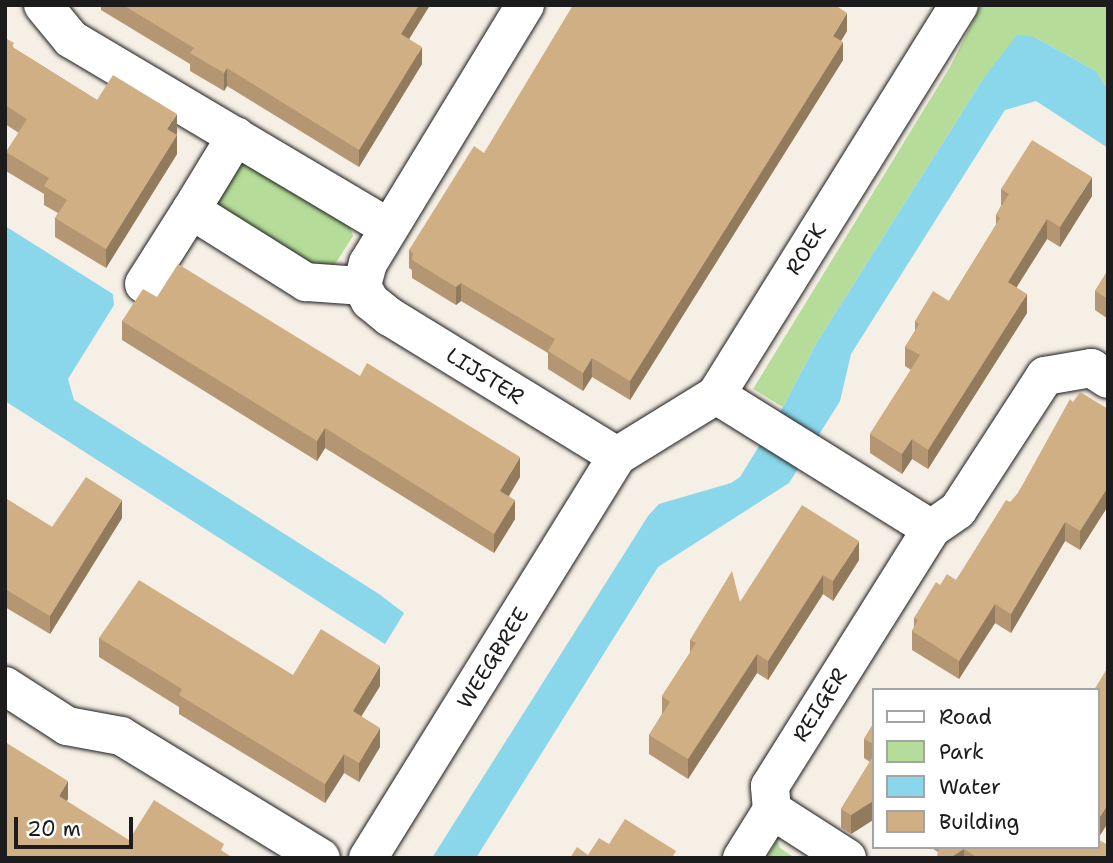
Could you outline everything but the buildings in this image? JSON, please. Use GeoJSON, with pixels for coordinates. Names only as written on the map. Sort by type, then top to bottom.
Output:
{"type":"FeatureCollection","features":[{"type":"Feature","properties":{"kind":"street"},"geometry":{"type":"LineString","coordinates":[[43,5],[71,38],[389,228]]}},
{"type":"Feature","properties":{"kind":"street"},"geometry":{"type":"LineString","coordinates":[[191,210],[306,282],[362,286],[368,263],[525,5]]}},
{"type":"Feature","properties":{"kind":"street","name":"ROEK"},"geometry":{"type":"LineString","coordinates":[[617,456],[716,395],[959,5]]}},
{"type":"Feature","properties":{"kind":"street"},"geometry":{"type":"LineString","coordinates":[[144,284],[236,136]]}},
{"type":"Feature","properties":{"kind":"street","name":"LIJSTER"},"geometry":{"type":"LineString","coordinates":[[362,286],[370,301],[390,317],[617,456]]}},
{"type":"Feature","properties":{"kind":"street","name":"REIGER"},"geometry":{"type":"LineString","coordinates":[[772,810],[769,786],[931,529],[958,510],[1045,376],[1091,368],[1108,379]]}},
{"type":"Feature","properties":{"kind":"street"},"geometry":{"type":"LineString","coordinates":[[716,395],[809,450],[931,529]]}},
{"type":"Feature","properties":{"kind":"street","name":"WEEGBREE"},"geometry":{"type":"LineString","coordinates":[[368,858],[617,456]]}},
{"type":"Feature","properties":{"kind":"street"},"geometry":{"type":"LineString","coordinates":[[5,687],[67,726],[121,736],[321,858]]}},
{"type":"Feature","properties":{"kind":"street"},"geometry":{"type":"LineString","coordinates":[[742,858],[772,810],[847,858]]}},
{"type":"Feature","properties":{"kind":"green space"},"geometry":{"type":"Polygon","coordinates":[[[981,5],[1108,5],[1108,90],[1096,71],[1034,37],[983,79],[817,342],[783,407],[753,389],[950,67],[981,5]]]}},
{"type":"Feature","properties":{"kind":"green space"},"geometry":{"type":"Polygon","coordinates":[[[253,160],[348,219],[353,236],[335,264],[311,271],[223,217],[216,193],[233,167],[253,160]]]}},
{"type":"Feature","properties":{"kind":"green space"},"geometry":{"type":"Polygon","coordinates":[[[777,840],[780,848],[795,858],[767,858],[777,840]]]}},
{"type":"Feature","properties":{"kind":"water"},"geometry":{"type":"Polygon","coordinates":[[[1017,35],[1034,37],[1096,71],[1108,90],[1108,148],[1036,101],[1005,110],[851,354],[840,401],[789,483],[658,567],[476,858],[432,858],[648,516],[659,504],[731,483],[740,477],[783,407],[817,342],[983,79],[1017,35]]]}},
{"type":"Feature","properties":{"kind":"water"},"geometry":{"type":"Polygon","coordinates":[[[5,226],[113,294],[114,305],[68,379],[74,400],[379,594],[404,613],[385,644],[5,401],[5,226]]]}}]}
